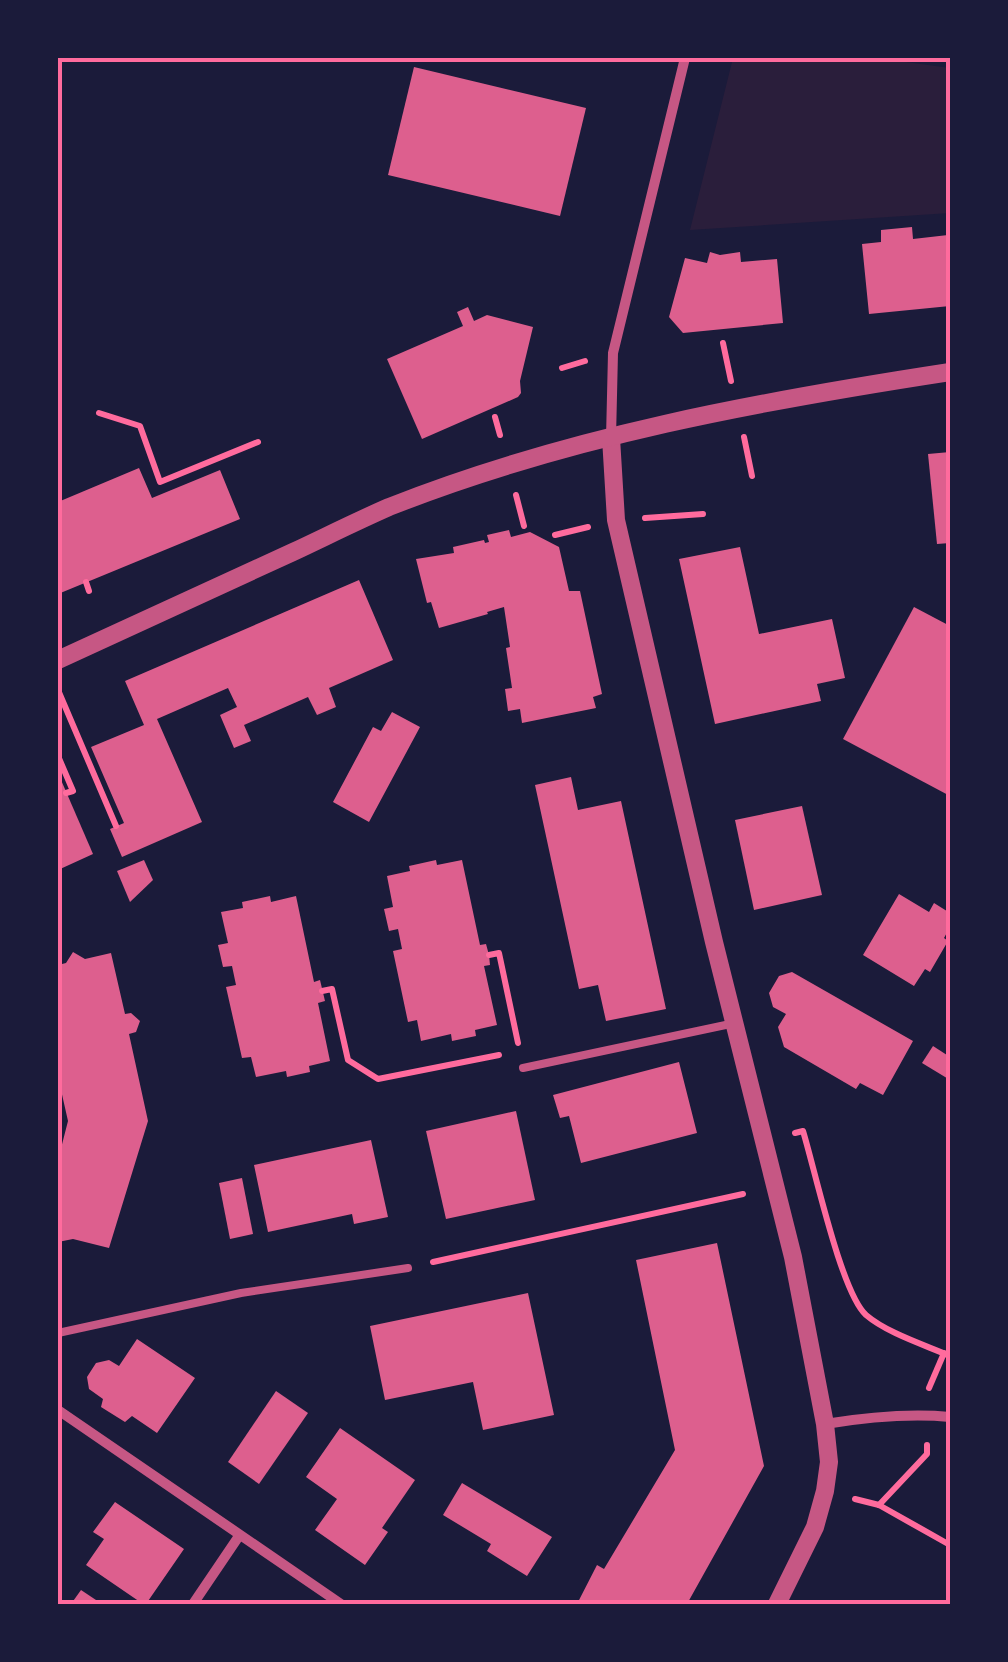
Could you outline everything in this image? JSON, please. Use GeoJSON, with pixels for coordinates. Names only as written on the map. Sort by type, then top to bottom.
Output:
{"type":"FeatureCollection","features":[{"type":"Feature","properties":{"kind":"street"},"geometry":{"type":"LineString","coordinates":[[684,58],[613,353],[611,438],[616,520],[776,1187],[825,1424],[829,1462],[825,1490],[815,1527],[777,1604]]}},
{"type":"Feature","properties":{"kind":"street"},"geometry":{"type":"LineString","coordinates":[[58,660],[388,508],[474,477],[611,438],[834,390],[950,372]]}},
{"type":"Feature","properties":{"kind":"street"},"geometry":{"type":"LineString","coordinates":[[58,1410],[342,1604]]}},
{"type":"Feature","properties":{"kind":"street"},"geometry":{"type":"LineString","coordinates":[[825,1424],[910,1414],[950,1418]]}},
{"type":"Feature","properties":{"kind":"street"},"geometry":{"type":"LineString","coordinates":[[193,1604],[239,1536]]}},
{"type":"Feature","properties":{"kind":"lane"},"geometry":{"type":"LineString","coordinates":[[523,1068],[735,1024]]}},
{"type":"Feature","properties":{"kind":"lane"},"geometry":{"type":"LineString","coordinates":[[58,1333],[241,1293],[408,1268]]}},
{"type":"Feature","properties":{"kind":"path"},"geometry":{"type":"LineString","coordinates":[[98,413],[140,426],[160,482],[258,442]]}},
{"type":"Feature","properties":{"kind":"path"},"geometry":{"type":"LineString","coordinates":[[58,690],[116,826]]}},
{"type":"Feature","properties":{"kind":"path"},"geometry":{"type":"LineString","coordinates":[[58,756],[73,791],[66,793]]}},
{"type":"Feature","properties":{"kind":"path"},"geometry":{"type":"LineString","coordinates":[[488,955],[498,953],[523,1068]]}},
{"type":"Feature","properties":{"kind":"path"},"geometry":{"type":"LineString","coordinates":[[322,991],[332,989],[348,1060],[378,1079],[520,1050]]}},
{"type":"Feature","properties":{"kind":"path"},"geometry":{"type":"LineString","coordinates":[[764,1140],[803,1131],[846,1281],[858,1306],[880,1324],[950,1356]]}},
{"type":"Feature","properties":{"kind":"path"},"geometry":{"type":"LineString","coordinates":[[408,1268],[776,1187]]}},
{"type":"Feature","properties":{"kind":"path"},"geometry":{"type":"LineString","coordinates":[[825,1490],[879,1505],[950,1546]]}},
{"type":"Feature","properties":{"kind":"shaded area"},"geometry":{"type":"Polygon","coordinates":[[[733,58],[876,58],[950,68],[950,213],[690,230],[733,58]]]}},
{"type":"Feature","properties":{"kind":"building"},"geometry":{"type":"Polygon","coordinates":[[[414,67],[586,108],[560,216],[388,175],[414,67]]]}},
{"type":"Feature","properties":{"kind":"building"},"geometry":{"type":"Polygon","coordinates":[[[912,227],[913,239],[948,235],[950,306],[869,314],[862,244],[881,242],[881,230],[912,227]]]}},
{"type":"Feature","properties":{"kind":"building"},"geometry":{"type":"Polygon","coordinates":[[[710,252],[740,252],[741,262],[777,259],[783,323],[683,333],[669,317],[685,258],[707,263],[710,252]]]}},
{"type":"Feature","properties":{"kind":"building"},"geometry":{"type":"Polygon","coordinates":[[[468,307],[474,321],[487,315],[533,327],[520,381],[521,393],[422,439],[387,359],[463,326],[457,312],[468,307]]]}},
{"type":"Feature","properties":{"kind":"building"},"geometry":{"type":"Polygon","coordinates":[[[950,452],[950,543],[937,544],[928,454],[950,452]]]}},
{"type":"Feature","properties":{"kind":"building"},"geometry":{"type":"Polygon","coordinates":[[[139,468],[152,498],[220,470],[240,519],[58,594],[58,502],[139,468]]]}},
{"type":"Feature","properties":{"kind":"building"},"geometry":{"type":"Polygon","coordinates":[[[509,530],[511,537],[530,532],[559,547],[569,591],[580,591],[602,694],[593,697],[596,708],[522,723],[520,709],[508,711],[505,689],[512,688],[504,607],[439,628],[431,602],[427,603],[416,559],[454,553],[453,547],[489,542],[487,535],[509,530]]]}},
{"type":"Feature","properties":{"kind":"building"},"geometry":{"type":"Polygon","coordinates":[[[740,547],[759,634],[832,619],[845,678],[817,684],[821,701],[715,724],[679,559],[740,547]]]}},
{"type":"Feature","properties":{"kind":"building"},"geometry":{"type":"Polygon","coordinates":[[[359,580],[393,660],[329,688],[336,707],[317,715],[308,697],[244,725],[251,741],[234,748],[220,715],[237,707],[228,688],[157,719],[202,822],[122,857],[110,829],[124,823],[91,747],[144,725],[125,681],[359,580]]]}},
{"type":"Feature","properties":{"kind":"building"},"geometry":{"type":"Polygon","coordinates":[[[914,607],[950,626],[950,796],[843,739],[914,607]]]}},
{"type":"Feature","properties":{"kind":"building"},"geometry":{"type":"Polygon","coordinates":[[[392,712],[420,727],[369,822],[333,802],[373,727],[381,731],[392,712]]]}},
{"type":"Feature","properties":{"kind":"building"},"geometry":{"type":"Polygon","coordinates":[[[58,773],[93,854],[58,870],[58,773]]]}},
{"type":"Feature","properties":{"kind":"building"},"geometry":{"type":"Polygon","coordinates":[[[571,777],[578,810],[621,801],[666,1009],[606,1021],[598,985],[579,989],[535,785],[571,777]]]}},
{"type":"Feature","properties":{"kind":"building"},"geometry":{"type":"Polygon","coordinates":[[[802,806],[822,895],[754,910],[735,820],[802,806]]]}},
{"type":"Feature","properties":{"kind":"building"},"geometry":{"type":"Polygon","coordinates":[[[144,860],[153,880],[130,902],[117,871],[144,860]]]}},
{"type":"Feature","properties":{"kind":"building"},"geometry":{"type":"Polygon","coordinates":[[[436,860],[437,865],[462,860],[480,945],[486,944],[489,955],[490,965],[484,966],[497,1025],[475,1030],[476,1036],[452,1041],[451,1034],[421,1041],[417,1020],[408,1022],[393,951],[402,949],[398,929],[389,931],[384,909],[393,907],[387,876],[436,860]]]}},
{"type":"Feature","properties":{"kind":"building"},"geometry":{"type":"Polygon","coordinates":[[[899,894],[929,912],[934,903],[950,913],[950,927],[944,938],[948,941],[930,972],[925,969],[914,986],[863,955],[899,894]]]}},
{"type":"Feature","properties":{"kind":"building"},"geometry":{"type":"Polygon","coordinates":[[[270,896],[271,902],[296,896],[314,982],[320,980],[325,1001],[318,1003],[330,1061],[309,1066],[310,1072],[287,1077],[286,1071],[256,1077],[251,1057],[242,1058],[226,987],[236,985],[232,966],[223,967],[218,945],[228,943],[221,912],[243,908],[242,902],[270,896]]]}},
{"type":"Feature","properties":{"kind":"building"},"geometry":{"type":"Polygon","coordinates":[[[73,952],[85,959],[111,953],[125,1014],[131,1013],[140,1021],[136,1032],[129,1034],[148,1121],[109,1248],[73,1239],[58,1242],[58,1160],[68,1121],[58,1087],[58,965],[66,963],[73,952]]]}},
{"type":"Feature","properties":{"kind":"building"},"geometry":{"type":"Polygon","coordinates":[[[792,972],[913,1041],[883,1095],[860,1083],[856,1089],[784,1047],[778,1027],[786,1014],[773,1007],[769,993],[779,976],[792,972]]]}},
{"type":"Feature","properties":{"kind":"building"},"geometry":{"type":"Polygon","coordinates":[[[933,1046],[950,1057],[950,1080],[922,1063],[933,1046]]]}},
{"type":"Feature","properties":{"kind":"building"},"geometry":{"type":"Polygon","coordinates":[[[679,1062],[697,1133],[581,1163],[569,1116],[560,1118],[553,1095],[679,1062]]]}},
{"type":"Feature","properties":{"kind":"building"},"geometry":{"type":"Polygon","coordinates":[[[516,1111],[535,1200],[446,1219],[426,1131],[516,1111]]]}},
{"type":"Feature","properties":{"kind":"building"},"geometry":{"type":"Polygon","coordinates":[[[371,1140],[388,1217],[354,1224],[352,1214],[268,1232],[254,1165],[371,1140]]]}},
{"type":"Feature","properties":{"kind":"building"},"geometry":{"type":"Polygon","coordinates":[[[242,1178],[253,1234],[230,1239],[219,1183],[242,1178]]]}},
{"type":"Feature","properties":{"kind":"building"},"geometry":{"type":"Polygon","coordinates":[[[717,1243],[764,1466],[687,1604],[577,1604],[597,1565],[604,1569],[675,1450],[636,1260],[717,1243]]]}},
{"type":"Feature","properties":{"kind":"building"},"geometry":{"type":"Polygon","coordinates":[[[528,1293],[554,1415],[483,1430],[473,1382],[385,1400],[370,1326],[528,1293]]]}},
{"type":"Feature","properties":{"kind":"building"},"geometry":{"type":"Polygon","coordinates":[[[137,1339],[195,1378],[157,1433],[132,1416],[125,1422],[101,1407],[103,1399],[89,1389],[87,1377],[96,1363],[109,1360],[119,1366],[137,1339]]]}},
{"type":"Feature","properties":{"kind":"building"},"geometry":{"type":"Polygon","coordinates":[[[276,1391],[308,1413],[259,1484],[228,1462],[276,1391]]]}},
{"type":"Feature","properties":{"kind":"building"},"geometry":{"type":"Polygon","coordinates":[[[340,1428],[415,1480],[382,1528],[388,1532],[365,1565],[315,1530],[337,1499],[306,1477],[340,1428]]]}},
{"type":"Feature","properties":{"kind":"building"},"geometry":{"type":"Polygon","coordinates":[[[462,1483],[552,1537],[527,1576],[487,1551],[491,1544],[443,1515],[462,1483]]]}},
{"type":"Feature","properties":{"kind":"building"},"geometry":{"type":"Polygon","coordinates":[[[115,1502],[184,1549],[146,1604],[86,1565],[104,1539],[93,1532],[115,1502]]]}},
{"type":"Feature","properties":{"kind":"building"},"geometry":{"type":"Polygon","coordinates":[[[81,1590],[102,1604],[71,1604],[81,1590]]]}}]}
